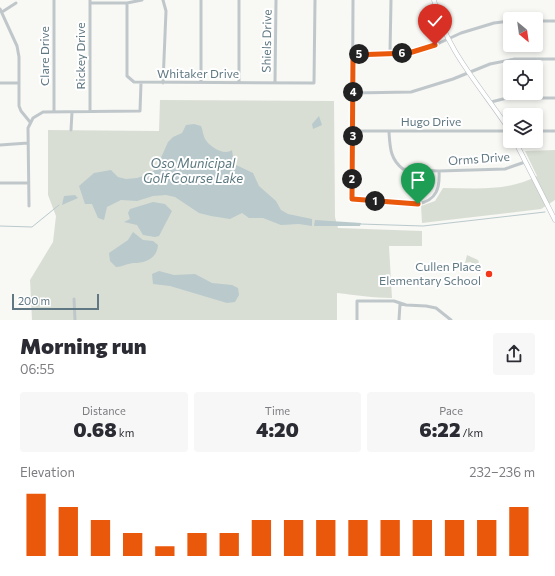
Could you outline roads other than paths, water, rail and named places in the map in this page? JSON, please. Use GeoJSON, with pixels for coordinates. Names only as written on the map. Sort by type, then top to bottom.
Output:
{"type":"FeatureCollection","features":[{"type":"Feature","properties":{"kind":"street","name":"Clare Drive"},"geometry":{"type":"LineString","coordinates":[[54,0],[54,112]]}},
{"type":"Feature","properties":{"kind":"street"},"geometry":{"type":"LineString","coordinates":[[90,2],[127,3],[142,0]]}},
{"type":"Feature","properties":{"kind":"street"},"geometry":{"type":"LineString","coordinates":[[163,0],[166,11],[163,83]]}},
{"type":"Feature","properties":{"kind":"street"},"geometry":{"type":"LineString","coordinates":[[201,0],[201,82]]}},
{"type":"Feature","properties":{"kind":"street"},"geometry":{"type":"LineString","coordinates":[[239,0],[239,82]]}},
{"type":"Feature","properties":{"kind":"street","name":"Shiels Drive"},"geometry":{"type":"LineString","coordinates":[[275,83],[276,0]]}},
{"type":"Feature","properties":{"kind":"street","name":"Whitaker Drive"},"geometry":{"type":"LineString","coordinates":[[30,122],[37,115],[43,112],[140,111],[141,83],[314,83],[315,0]]}},
{"type":"Feature","properties":{"kind":"street"},"geometry":{"type":"LineString","coordinates":[[353,0],[352,199],[418,204],[426,202],[437,193],[440,184],[439,171]]}},
{"type":"Feature","properties":{"kind":"street"},"geometry":{"type":"LineString","coordinates":[[390,53],[391,0]]}},
{"type":"Feature","properties":{"kind":"street"},"geometry":{"type":"LineString","coordinates":[[435,0],[439,21],[448,39],[468,71],[503,120]]}},
{"type":"Feature","properties":{"kind":"street","name":"Rickey Drive"},"geometry":{"type":"LineString","coordinates":[[90,2],[90,111]]}},
{"type":"Feature","properties":{"kind":"street"},"geometry":{"type":"LineString","coordinates":[[16,3],[1,10],[17,46],[19,57],[21,111],[30,122],[28,143],[29,206]]}},
{"type":"Feature","properties":{"kind":"street"},"geometry":{"type":"LineString","coordinates":[[127,3],[127,76],[134,82],[141,83]]}},
{"type":"Feature","properties":{"kind":"street"},"geometry":{"type":"LineString","coordinates":[[543,21],[555,21]]}},
{"type":"Feature","properties":{"kind":"street"},"geometry":{"type":"LineString","coordinates":[[353,55],[409,53],[435,45],[484,26],[503,22]]}},
{"type":"Feature","properties":{"kind":"street"},"geometry":{"type":"LineString","coordinates":[[353,93],[411,92],[453,79],[480,66],[503,61],[555,59]]}},
{"type":"Feature","properties":{"kind":"street"},"geometry":{"type":"LineString","coordinates":[[0,83],[19,83]]}},
{"type":"Feature","properties":{"kind":"street"},"geometry":{"type":"LineString","coordinates":[[491,102],[507,98],[555,98]]}},
{"type":"Feature","properties":{"kind":"street"},"geometry":{"type":"LineString","coordinates":[[71,130],[72,112]]}},
{"type":"Feature","properties":{"kind":"street","name":"Hugo Drive"},"geometry":{"type":"LineString","coordinates":[[353,131],[503,131]]}},
{"type":"Feature","properties":{"kind":"street"},"geometry":{"type":"LineString","coordinates":[[543,131],[555,131]]}},
{"type":"Feature","properties":{"kind":"street","name":"Orms Drive"},"geometry":{"type":"LineString","coordinates":[[390,132],[391,154],[399,166],[403,169],[439,171],[505,169],[526,162]]}},
{"type":"Feature","properties":{"kind":"street"},"geometry":{"type":"LineString","coordinates":[[0,145],[28,143]]}},
{"type":"Feature","properties":{"kind":"street"},"geometry":{"type":"LineString","coordinates":[[519,148],[554,218]]}},
{"type":"Feature","properties":{"kind":"street"},"geometry":{"type":"LineString","coordinates":[[0,183],[28,183]]}},
{"type":"Feature","properties":{"kind":"street"},"geometry":{"type":"LineString","coordinates":[[74,299],[75,320]]}},
{"type":"Feature","properties":{"kind":"street"},"geometry":{"type":"LineString","coordinates":[[357,320],[357,301],[394,301],[400,304],[436,308],[451,320]]}},
{"type":"Feature","properties":{"kind":"street"},"geometry":{"type":"LineString","coordinates":[[399,320],[400,304]]}},
{"type":"Feature","properties":{"kind":"water"},"geometry":{"type":"Polygon","coordinates":[[[319,116],[322,125],[313,129],[312,124],[319,116]]]}},
{"type":"Feature","properties":{"kind":"water","name":"Oso Municipal Golf Course Lake"},"geometry":{"type":"Polygon","coordinates":[[[194,124],[201,126],[205,139],[214,148],[225,152],[232,150],[234,164],[253,173],[259,186],[276,201],[281,210],[288,214],[312,219],[312,226],[299,224],[281,225],[263,218],[249,218],[242,213],[230,219],[211,216],[199,213],[175,197],[166,195],[153,196],[137,201],[121,200],[107,207],[104,220],[98,218],[92,204],[85,204],[79,186],[94,173],[111,170],[118,177],[126,179],[137,178],[149,174],[156,169],[168,142],[173,137],[182,133],[186,125],[194,124]]]}},
{"type":"Feature","properties":{"kind":"water"},"geometry":{"type":"Polygon","coordinates":[[[75,195],[78,198],[62,205],[64,196],[75,195]]]}},
{"type":"Feature","properties":{"kind":"water"},"geometry":{"type":"Polygon","coordinates":[[[153,202],[165,204],[172,211],[159,236],[155,237],[143,235],[137,225],[124,222],[130,219],[128,213],[130,209],[153,202]]]}},
{"type":"Feature","properties":{"kind":"water"},"geometry":{"type":"Polygon","coordinates":[[[315,220],[361,223],[360,226],[314,226],[315,220]]]}},
{"type":"Feature","properties":{"kind":"water"},"geometry":{"type":"Polygon","coordinates":[[[133,232],[143,240],[153,241],[158,245],[157,250],[153,257],[146,261],[116,267],[110,261],[109,253],[128,240],[133,232]]]}},
{"type":"Feature","properties":{"kind":"water"},"geometry":{"type":"Polygon","coordinates":[[[159,271],[174,275],[195,274],[212,283],[232,285],[238,288],[239,295],[235,302],[227,303],[170,286],[153,284],[152,274],[159,271]]]}},
{"type":"Feature","properties":{"kind":"waterway"},"geometry":{"type":"LineString","coordinates":[[0,226],[32,227],[59,205]]}},
{"type":"Feature","properties":{"kind":"waterway"},"geometry":{"type":"LineString","coordinates":[[360,224],[423,226],[545,212]]}},
{"type":"Feature","properties":{"kind":"place","name":"Cullen Place Elementary School"},"geometry":{"type":"Point","coordinates":[489,274]}}]}
